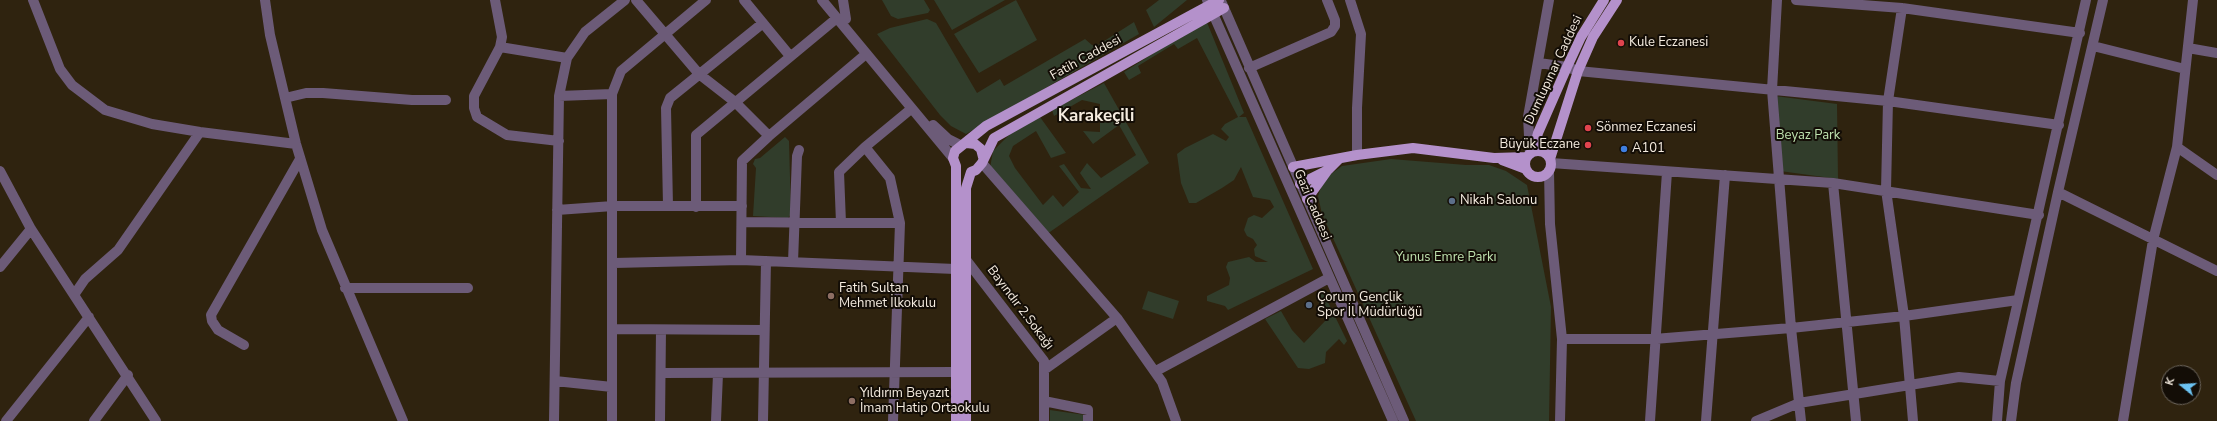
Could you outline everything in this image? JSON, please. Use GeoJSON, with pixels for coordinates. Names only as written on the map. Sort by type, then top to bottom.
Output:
{"type":"FeatureCollection","features":[{"type":"Feature","properties":{"kind":"main road","name":"Dumlupınar Caddesi"},"geometry":{"type":"LineString","coordinates":[[1530,155],[1567,66],[1581,37],[1604,0]]}},
{"type":"Feature","properties":{"kind":"main road","name":"Dumlupınar Caddesi"},"geometry":{"type":"LineString","coordinates":[[1550,164],[1578,71],[1593,37],[1617,0]]}},
{"type":"Feature","properties":{"kind":"main road","name":"Fatih Caddesi"},"geometry":{"type":"LineString","coordinates":[[956,421],[954,269],[955,151],[986,126],[1209,6],[1222,3]]}},
{"type":"Feature","properties":{"kind":"main road","name":"Fatih Caddesi"},"geometry":{"type":"LineString","coordinates":[[971,172],[976,170],[994,138],[1209,6]]}},
{"type":"Feature","properties":{"kind":"main road"},"geometry":{"type":"LineString","coordinates":[[964,144],[975,144],[980,149],[982,160]]}},
{"type":"Feature","properties":{"kind":"main road"},"geometry":{"type":"LineString","coordinates":[[1288,170],[1357,155],[1412,148],[1494,158],[1545,153],[1550,164],[1539,177],[1531,175],[1526,169],[1494,158]]}},
{"type":"Feature","properties":{"kind":"main road"},"geometry":{"type":"LineString","coordinates":[[1526,169],[1530,155]]}},
{"type":"Feature","properties":{"kind":"main road"},"geometry":{"type":"LineString","coordinates":[[1307,199],[1328,170],[1339,159]]}},
{"type":"Feature","properties":{"kind":"main road"},"geometry":{"type":"LineString","coordinates":[[954,162],[961,171],[971,172],[966,188],[966,421]]}},
{"type":"Feature","properties":{"kind":"main road"},"geometry":{"type":"LineString","coordinates":[[1300,184],[1328,170]]}},
{"type":"Feature","properties":{"kind":"street"},"geometry":{"type":"LineString","coordinates":[[33,0],[60,69],[72,85],[105,110],[119,115],[200,132],[296,144]]}},
{"type":"Feature","properties":{"kind":"street"},"geometry":{"type":"LineString","coordinates":[[265,0],[270,35],[296,144],[322,230],[402,421]]}},
{"type":"Feature","properties":{"kind":"street"},"geometry":{"type":"LineString","coordinates":[[495,0],[502,37],[500,47],[477,88],[474,108],[477,117],[507,135],[558,141]]}},
{"type":"Feature","properties":{"kind":"street"},"geometry":{"type":"LineString","coordinates":[[554,421],[559,96],[566,58],[585,32],[625,0]]}},
{"type":"Feature","properties":{"kind":"street"},"geometry":{"type":"LineString","coordinates":[[636,0],[665,32],[699,74],[736,102],[769,136]]}},
{"type":"Feature","properties":{"kind":"street"},"geometry":{"type":"LineString","coordinates":[[612,421],[614,263],[612,94],[621,71],[665,32],[706,0]]}},
{"type":"Feature","properties":{"kind":"street"},"geometry":{"type":"LineString","coordinates":[[744,0],[790,56]]}},
{"type":"Feature","properties":{"kind":"street"},"geometry":{"type":"LineString","coordinates":[[822,0],[842,19],[936,130],[964,144]]}},
{"type":"Feature","properties":{"kind":"street"},"geometry":{"type":"LineString","coordinates":[[831,0],[866,54],[954,162]]}},
{"type":"Feature","properties":{"kind":"street"},"geometry":{"type":"LineString","coordinates":[[842,19],[843,0]]}},
{"type":"Feature","properties":{"kind":"street"},"geometry":{"type":"LineString","coordinates":[[1249,68],[1331,32],[1334,28],[1335,20],[1327,0]]}},
{"type":"Feature","properties":{"kind":"street"},"geometry":{"type":"LineString","coordinates":[[1350,0],[1361,34],[1357,108],[1357,155]]}},
{"type":"Feature","properties":{"kind":"street"},"geometry":{"type":"LineString","coordinates":[[1530,155],[1528,117],[1539,63],[1549,0]]}},
{"type":"Feature","properties":{"kind":"street"},"geometry":{"type":"LineString","coordinates":[[1777,0],[1772,90],[1777,178],[1801,421]]}},
{"type":"Feature","properties":{"kind":"street"},"geometry":{"type":"LineString","coordinates":[[1796,0],[1902,8],[2080,33]]}},
{"type":"Feature","properties":{"kind":"street"},"geometry":{"type":"LineString","coordinates":[[1997,421],[2000,380],[2080,33],[2086,0]]}},
{"type":"Feature","properties":{"kind":"street"},"geometry":{"type":"LineString","coordinates":[[2011,421],[2016,383],[2058,192],[2103,0]]}},
{"type":"Feature","properties":{"kind":"street"},"geometry":{"type":"LineString","coordinates":[[2123,421],[2153,240],[2177,147],[2193,0]]}},
{"type":"Feature","properties":{"kind":"street","name":"Gazi Caddesi"},"geometry":{"type":"LineString","coordinates":[[1222,3],[1249,68],[1288,170],[1290,188],[1392,421]]}},
{"type":"Feature","properties":{"kind":"street","name":"Gazi Caddesi"},"geometry":{"type":"LineString","coordinates":[[1209,6],[1288,170],[1300,184],[1404,421]]}},
{"type":"Feature","properties":{"kind":"street"},"geometry":{"type":"LineString","coordinates":[[1902,8],[1888,101],[1886,190],[1904,316],[1913,421]]}},
{"type":"Feature","properties":{"kind":"street"},"geometry":{"type":"LineString","coordinates":[[696,207],[696,135],[790,56],[842,19]]}},
{"type":"Feature","properties":{"kind":"street"},"geometry":{"type":"LineString","coordinates":[[668,206],[666,108],[670,98],[763,23]]}},
{"type":"Feature","properties":{"kind":"street"},"geometry":{"type":"LineString","coordinates":[[2093,46],[2185,69]]}},
{"type":"Feature","properties":{"kind":"street"},"geometry":{"type":"LineString","coordinates":[[500,47],[566,58]]}},
{"type":"Feature","properties":{"kind":"street"},"geometry":{"type":"LineString","coordinates":[[2188,48],[2217,53]]}},
{"type":"Feature","properties":{"kind":"street"},"geometry":{"type":"LineString","coordinates":[[741,260],[742,161],[769,136],[866,54]]}},
{"type":"Feature","properties":{"kind":"street"},"geometry":{"type":"LineString","coordinates":[[1539,63],[1567,66],[1578,71],[1888,101],[2059,125]]}},
{"type":"Feature","properties":{"kind":"street"},"geometry":{"type":"LineString","coordinates":[[285,98],[306,93],[323,93],[412,100],[446,100]]}},
{"type":"Feature","properties":{"kind":"street"},"geometry":{"type":"LineString","coordinates":[[559,96],[612,94]]}},
{"type":"Feature","properties":{"kind":"street"},"geometry":{"type":"LineString","coordinates":[[841,223],[839,172],[865,147],[911,109]]}},
{"type":"Feature","properties":{"kind":"street"},"geometry":{"type":"LineString","coordinates":[[74,295],[85,279],[118,250],[200,132]]}},
{"type":"Feature","properties":{"kind":"street"},"geometry":{"type":"LineString","coordinates":[[865,147],[890,178],[900,223],[893,373],[893,421]]}},
{"type":"Feature","properties":{"kind":"street"},"geometry":{"type":"LineString","coordinates":[[2177,147],[2217,175]]}},
{"type":"Feature","properties":{"kind":"street"},"geometry":{"type":"LineString","coordinates":[[793,262],[797,156],[799,150]]}},
{"type":"Feature","properties":{"kind":"street"},"geometry":{"type":"LineString","coordinates":[[244,345],[218,330],[212,322],[211,315],[300,159]]}},
{"type":"Feature","properties":{"kind":"street"},"geometry":{"type":"LineString","coordinates":[[982,160],[1117,318],[1162,382],[1176,421]]}},
{"type":"Feature","properties":{"kind":"street"},"geometry":{"type":"LineString","coordinates":[[1560,421],[1562,339],[1550,224],[1550,164],[1833,182],[2039,214]]}},
{"type":"Feature","properties":{"kind":"street"},"geometry":{"type":"LineString","coordinates":[[0,171],[31,228],[128,375],[156,421]]}},
{"type":"Feature","properties":{"kind":"street"},"geometry":{"type":"LineString","coordinates":[[1650,421],[1654,339],[1667,172]]}},
{"type":"Feature","properties":{"kind":"street"},"geometry":{"type":"LineString","coordinates":[[1706,421],[1724,174]]}},
{"type":"Feature","properties":{"kind":"street"},"geometry":{"type":"LineString","coordinates":[[1833,182],[1845,322],[1856,421]]}},
{"type":"Feature","properties":{"kind":"street"},"geometry":{"type":"LineString","coordinates":[[1290,188],[1300,184]]}},
{"type":"Feature","properties":{"kind":"street"},"geometry":{"type":"LineString","coordinates":[[2058,192],[2217,271]]}},
{"type":"Feature","properties":{"kind":"street"},"geometry":{"type":"LineString","coordinates":[[557,210],[613,206],[742,206]]}},
{"type":"Feature","properties":{"kind":"street"},"geometry":{"type":"LineString","coordinates":[[742,222],[900,223]]}},
{"type":"Feature","properties":{"kind":"street"},"geometry":{"type":"LineString","coordinates":[[0,267],[31,228]]}},
{"type":"Feature","properties":{"kind":"street"},"geometry":{"type":"LineString","coordinates":[[614,263],[741,260],[899,268],[954,269]]}},
{"type":"Feature","properties":{"kind":"street"},"geometry":{"type":"LineString","coordinates":[[763,421],[766,261]]}},
{"type":"Feature","properties":{"kind":"street","name":"Bayındır 2.Sokağı"},"geometry":{"type":"LineString","coordinates":[[967,261],[1044,361],[1044,421]]}},
{"type":"Feature","properties":{"kind":"street"},"geometry":{"type":"LineString","coordinates":[[1156,372],[1329,278]]}},
{"type":"Feature","properties":{"kind":"street"},"geometry":{"type":"LineString","coordinates":[[345,288],[468,288]]}},
{"type":"Feature","properties":{"kind":"street"},"geometry":{"type":"LineString","coordinates":[[1562,339],[1654,339],[1713,335],[1904,316],[2018,300]]}},
{"type":"Feature","properties":{"kind":"street"},"geometry":{"type":"LineString","coordinates":[[6,421],[89,317]]}},
{"type":"Feature","properties":{"kind":"street"},"geometry":{"type":"LineString","coordinates":[[1044,370],[1117,318]]}},
{"type":"Feature","properties":{"kind":"street"},"geometry":{"type":"LineString","coordinates":[[612,329],[764,330]]}},
{"type":"Feature","properties":{"kind":"street"},"geometry":{"type":"LineString","coordinates":[[660,421],[661,330]]}},
{"type":"Feature","properties":{"kind":"street"},"geometry":{"type":"LineString","coordinates":[[661,373],[763,374],[955,372]]}},
{"type":"Feature","properties":{"kind":"street"},"geometry":{"type":"LineString","coordinates":[[716,421],[718,374]]}},
{"type":"Feature","properties":{"kind":"street"},"geometry":{"type":"LineString","coordinates":[[94,421],[128,375]]}},
{"type":"Feature","properties":{"kind":"street"},"geometry":{"type":"LineString","coordinates":[[1756,421],[1799,403],[1853,396],[1959,377],[2000,380]]}},
{"type":"Feature","properties":{"kind":"street"},"geometry":{"type":"LineString","coordinates":[[555,382],[612,388]]}},
{"type":"Feature","properties":{"kind":"street"},"geometry":{"type":"LineString","coordinates":[[1044,401],[1088,410],[1088,421]]}},
{"type":"Feature","properties":{"kind":"green space"},"geometry":{"type":"Polygon","coordinates":[[[882,0],[924,0],[930,10],[928,13],[898,19],[891,16],[882,0]]]}},
{"type":"Feature","properties":{"kind":"green space"},"geometry":{"type":"Polygon","coordinates":[[[934,0],[1005,0],[952,30],[934,0]]]}},
{"type":"Feature","properties":{"kind":"green space"},"geometry":{"type":"Polygon","coordinates":[[[1016,0],[1037,40],[979,73],[954,34],[1016,0]]]}},
{"type":"Feature","properties":{"kind":"green space"},"geometry":{"type":"Polygon","coordinates":[[[1159,0],[1187,0],[1154,27],[1146,10],[1159,0]]]}},
{"type":"Feature","properties":{"kind":"green space"},"geometry":{"type":"Polygon","coordinates":[[[927,19],[936,23],[977,93],[1000,79],[1004,86],[1085,39],[1092,45],[1098,45],[1134,22],[1139,34],[966,134],[951,126],[940,115],[877,34],[890,28],[927,19]]]}},
{"type":"Feature","properties":{"kind":"green space"},"geometry":{"type":"Polygon","coordinates":[[[1206,20],[1244,113],[1239,117],[1246,117],[1313,269],[1228,310],[1225,306],[1207,301],[1207,296],[1229,285],[1230,278],[1226,267],[1228,262],[1249,257],[1256,262],[1268,262],[1255,256],[1254,249],[1257,245],[1253,239],[1247,236],[1244,230],[1248,218],[1254,215],[1262,218],[1274,207],[1270,200],[1253,197],[1241,167],[1234,180],[1196,203],[1189,203],[1181,183],[1177,154],[1185,148],[1213,134],[1226,141],[1229,137],[1221,129],[1225,124],[1238,117],[1197,38],[1178,49],[1174,44],[1138,66],[1141,73],[1129,80],[1124,72],[1206,20]]]}},
{"type":"Feature","properties":{"kind":"green space"},"geometry":{"type":"Polygon","coordinates":[[[1104,83],[1149,163],[1047,234],[990,168],[993,151],[1013,131],[1040,117],[1066,153],[1051,158],[1036,131],[1013,146],[1009,156],[1015,168],[1043,205],[1053,195],[1063,207],[1079,192],[1059,166],[1064,164],[1081,188],[1091,189],[1080,173],[1087,163],[1101,178],[1136,155],[1119,125],[1093,144],[1083,131],[1100,132],[1100,104],[1082,100],[1054,116],[1052,110],[1104,83]]]}},
{"type":"Feature","properties":{"kind":"green space","name":"Beyaz Park"},"geometry":{"type":"Polygon","coordinates":[[[1775,96],[1837,104],[1838,179],[1780,171],[1775,96]]]}},
{"type":"Feature","properties":{"kind":"green space"},"geometry":{"type":"Polygon","coordinates":[[[785,137],[789,141],[791,214],[788,218],[753,216],[756,168],[753,164],[755,159],[760,158],[785,137]]]}},
{"type":"Feature","properties":{"kind":"green space","name":"Yunus Emre Parkı"},"geometry":{"type":"Polygon","coordinates":[[[1391,159],[1466,165],[1489,165],[1506,171],[1527,185],[1551,307],[1549,421],[1416,421],[1322,214],[1318,196],[1324,179],[1342,166],[1391,159]]]}},
{"type":"Feature","properties":{"kind":"green space"},"geometry":{"type":"Polygon","coordinates":[[[1148,291],[1179,301],[1173,319],[1142,309],[1148,291]]]}},
{"type":"Feature","properties":{"kind":"green space"},"geometry":{"type":"Polygon","coordinates":[[[1323,292],[1347,341],[1344,345],[1339,339],[1326,352],[1325,363],[1309,369],[1298,368],[1265,319],[1281,311],[1292,330],[1304,343],[1326,320],[1316,296],[1323,292]]]}},
{"type":"Feature","properties":{"kind":"green space"},"geometry":{"type":"Polygon","coordinates":[[[1050,410],[1085,415],[1085,421],[1050,421],[1050,410]]]}},
{"type":"Feature","properties":{"kind":"place","name":"Kule Eczanesi"},"geometry":{"type":"Point","coordinates":[1621,43]}},
{"type":"Feature","properties":{"kind":"place","name":"Sönmez Eczanesi"},"geometry":{"type":"Point","coordinates":[1588,128]}},
{"type":"Feature","properties":{"kind":"place","name":"Büyük Eczane"},"geometry":{"type":"Point","coordinates":[1588,145]}},
{"type":"Feature","properties":{"kind":"place","name":"A101"},"geometry":{"type":"Point","coordinates":[1624,149]}},
{"type":"Feature","properties":{"kind":"place","name":"Nikah Salonu"},"geometry":{"type":"Point","coordinates":[1452,201]}},
{"type":"Feature","properties":{"kind":"place","name":"Fatih Sultan Mehmet İlkokulu"},"geometry":{"type":"Point","coordinates":[831,296]}},
{"type":"Feature","properties":{"kind":"place","name":"Çorum Gençlik Spor İl Müdürlüğü"},"geometry":{"type":"Point","coordinates":[1309,305]}},
{"type":"Feature","properties":{"kind":"place","name":"Yıldırım Beyazıt İmam Hatip Ortaokulu"},"geometry":{"type":"Point","coordinates":[852,401]}},
{"type":"Feature","properties":{"kind":"district","name":"Karakeçili"},"geometry":{"type":"Point","coordinates":[1096,117]}}]}
